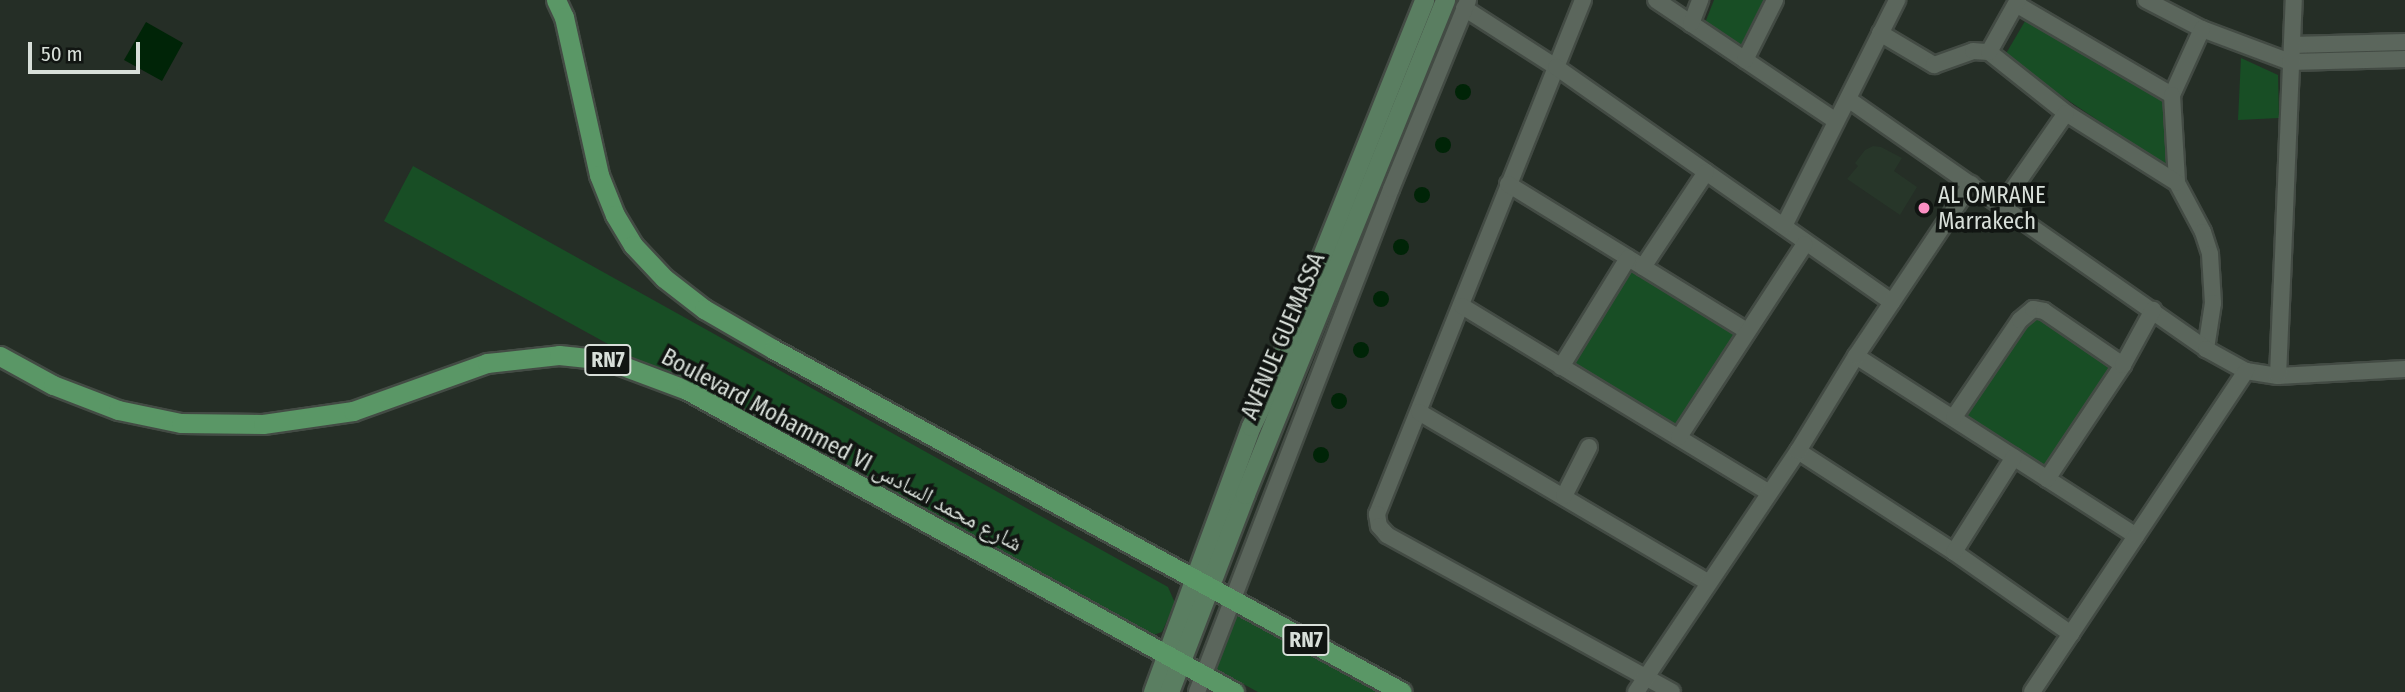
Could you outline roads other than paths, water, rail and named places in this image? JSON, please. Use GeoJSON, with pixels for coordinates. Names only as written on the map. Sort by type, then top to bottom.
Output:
{"type":"FeatureCollection","features":[{"type":"Feature","properties":{"kind":"main road","name":"RN7"},"geometry":{"type":"LineString","coordinates":[[556,0],[564,17],[599,175],[615,215],[633,245],[664,278],[704,309],[773,349],[1402,692]]}},
{"type":"Feature","properties":{"kind":"main road","name":"AVENUE GUEMASSA"},"geometry":{"type":"LineString","coordinates":[[1203,584],[1251,426],[1267,393],[1424,0]]}},
{"type":"Feature","properties":{"kind":"main road","name":"AVENUE GUEMASSA"},"geometry":{"type":"LineString","coordinates":[[1153,692],[1173,660],[1446,0]]}},
{"type":"Feature","properties":{"kind":"main road","name":"Boulevard Mohammed VI شارع محمد السادس"},"geometry":{"type":"LineString","coordinates":[[0,356],[53,385],[118,410],[181,423],[250,424],[353,411],[487,363],[559,355],[607,360],[687,390],[1173,660],[1200,684],[1234,692]]}},
{"type":"Feature","properties":{"kind":"main road","name":"AVENUE GUEMASSA"},"geometry":{"type":"LineString","coordinates":[[1169,692],[1173,660]]}},
{"type":"Feature","properties":{"kind":"street"},"geometry":{"type":"LineString","coordinates":[[1583,0],[1377,514],[1379,526],[1387,535],[1640,685],[1672,692]]}},
{"type":"Feature","properties":{"kind":"street"},"geometry":{"type":"LineString","coordinates":[[1656,0],[1836,121]]}},
{"type":"Feature","properties":{"kind":"street"},"geometry":{"type":"LineString","coordinates":[[1691,24],[1700,0]]}},
{"type":"Feature","properties":{"kind":"street"},"geometry":{"type":"LineString","coordinates":[[1745,60],[1775,0]]}},
{"type":"Feature","properties":{"kind":"street"},"geometry":{"type":"LineString","coordinates":[[1784,226],[1897,0]]}},
{"type":"Feature","properties":{"kind":"street"},"geometry":{"type":"LineString","coordinates":[[2146,0],[2202,29],[2290,62],[2405,59]]}},
{"type":"Feature","properties":{"kind":"street"},"geometry":{"type":"LineString","coordinates":[[2278,376],[2294,0]]}},
{"type":"Feature","properties":{"kind":"street"},"geometry":{"type":"LineString","coordinates":[[1989,52],[2017,2],[2172,95]]}},
{"type":"Feature","properties":{"kind":"street"},"geometry":{"type":"LineString","coordinates":[[1466,4],[1784,226],[1805,244],[1892,302]]}},
{"type":"Feature","properties":{"kind":"street","name":"AVENUE GUEMASSA"},"geometry":{"type":"LineString","coordinates":[[1200,684],[1466,4]]}},
{"type":"Feature","properties":{"kind":"street"},"geometry":{"type":"LineString","coordinates":[[2202,29],[2172,95],[2177,183],[2203,232],[2210,254],[2213,303],[2206,349]]}},
{"type":"Feature","properties":{"kind":"street"},"geometry":{"type":"LineString","coordinates":[[1880,33],[1934,65],[1973,51],[1989,52],[2066,113],[2177,183]]}},
{"type":"Feature","properties":{"kind":"street"},"geometry":{"type":"LineString","coordinates":[[2292,45],[2405,42]]}},
{"type":"Feature","properties":{"kind":"street"},"geometry":{"type":"LineString","coordinates":[[1849,99],[2206,349],[2246,371],[2278,376],[2405,369]]}},
{"type":"Feature","properties":{"kind":"street"},"geometry":{"type":"LineString","coordinates":[[2002,205],[2066,113]]}},
{"type":"Feature","properties":{"kind":"street"},"geometry":{"type":"LineString","coordinates":[[1643,267],[1706,172]]}},
{"type":"Feature","properties":{"kind":"street"},"geometry":{"type":"LineString","coordinates":[[1508,184],[1747,331]]}},
{"type":"Feature","properties":{"kind":"street"},"geometry":{"type":"LineString","coordinates":[[1640,685],[1798,451],[1856,356],[1971,184]]}},
{"type":"Feature","properties":{"kind":"street"},"geometry":{"type":"LineString","coordinates":[[1679,437],[1805,244]]}},
{"type":"Feature","properties":{"kind":"street"},"geometry":{"type":"LineString","coordinates":[[1560,367],[1628,258]]}},
{"type":"Feature","properties":{"kind":"street"},"geometry":{"type":"LineString","coordinates":[[1462,306],[1769,493]]}},
{"type":"Feature","properties":{"kind":"street"},"geometry":{"type":"LineString","coordinates":[[1954,417],[2020,320],[2033,309],[2044,311],[2123,365]]}},
{"type":"Feature","properties":{"kind":"street"},"geometry":{"type":"LineString","coordinates":[[2047,479],[2123,365],[2153,310]]}},
{"type":"Feature","properties":{"kind":"street"},"geometry":{"type":"LineString","coordinates":[[1856,356],[2136,536]]}},
{"type":"Feature","properties":{"kind":"street"},"geometry":{"type":"LineString","coordinates":[[2032,692],[2246,371]]}},
{"type":"Feature","properties":{"kind":"street"},"geometry":{"type":"LineString","coordinates":[[1419,412],[1708,582]]}},
{"type":"Feature","properties":{"kind":"street"},"geometry":{"type":"LineString","coordinates":[[1564,496],[1589,447]]}},
{"type":"Feature","properties":{"kind":"street"},"geometry":{"type":"LineString","coordinates":[[1798,451],[1954,552],[2071,634]]}},
{"type":"Feature","properties":{"kind":"street"},"geometry":{"type":"LineString","coordinates":[[1954,552],[2014,457]]}},
{"type":"Feature","properties":{"kind":"place","name":"AL OMRANE Marrakech"},"geometry":{"type":"Point","coordinates":[1924,208]}}]}
